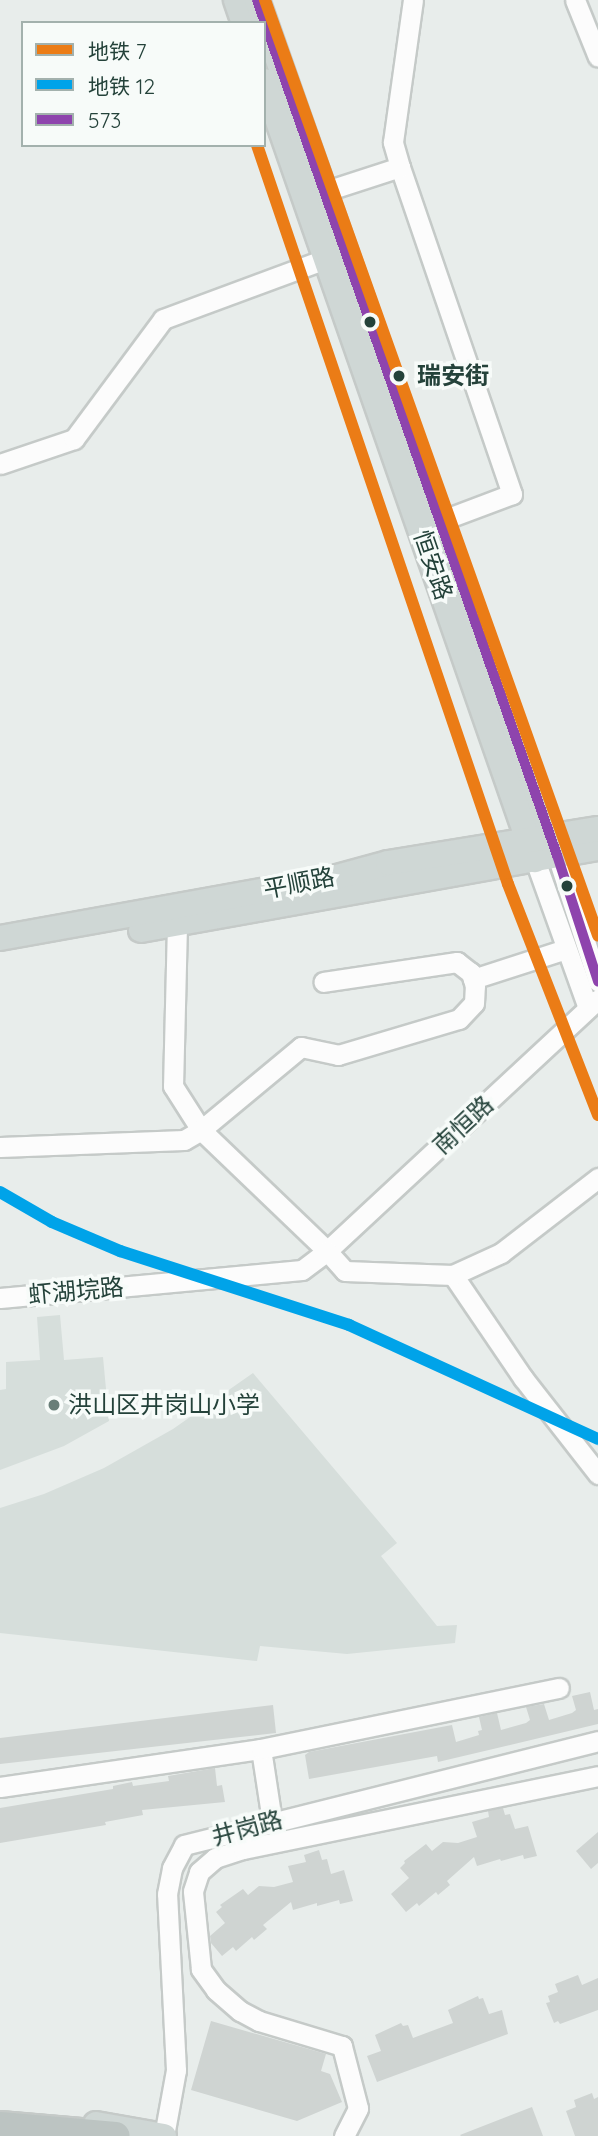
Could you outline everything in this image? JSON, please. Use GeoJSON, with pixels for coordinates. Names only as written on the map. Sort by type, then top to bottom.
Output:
{"type":"FeatureCollection","features":[{"type":"Feature","properties":{"kind":"highway"},"geometry":{"type":"LineString","coordinates":[[0,2126],[116,2136]]}},
{"type":"Feature","properties":{"kind":"main road"},"geometry":{"type":"LineString","coordinates":[[236,0],[243,21]]}},
{"type":"Feature","properties":{"kind":"main road","name":"恒安路"},"geometry":{"type":"LineString","coordinates":[[257,0],[264,21]]}},
{"type":"Feature","properties":{"kind":"main road","name":"恒安路"},"geometry":{"type":"LineString","coordinates":[[266,26],[323,192],[336,256],[543,849]]}},
{"type":"Feature","properties":{"kind":"main road","name":"恒安路"},"geometry":{"type":"LineString","coordinates":[[266,86],[440,521],[543,849]]}},
{"type":"Feature","properties":{"kind":"main road","name":"平顺路"},"geometry":{"type":"LineString","coordinates":[[0,952],[177,925],[543,849],[598,829]]}},
{"type":"Feature","properties":{"kind":"main road","name":"平顺路"},"geometry":{"type":"LineString","coordinates":[[0,938],[302,884],[388,863],[543,849],[598,848]]}},
{"type":"Feature","properties":{"kind":"main road"},"geometry":{"type":"LineString","coordinates":[[0,2117],[111,2126],[164,2136]]}},
{"type":"Feature","properties":{"kind":"street"},"geometry":{"type":"LineString","coordinates":[[413,0],[393,142],[512,494],[440,521]]}},
{"type":"Feature","properties":{"kind":"street"},"geometry":{"type":"LineString","coordinates":[[575,0],[592,23],[598,57]]}},
{"type":"Feature","properties":{"kind":"street"},"geometry":{"type":"LineString","coordinates":[[323,192],[401,167]]}},
{"type":"Feature","properties":{"kind":"street"},"geometry":{"type":"LineString","coordinates":[[0,464],[74,439],[163,319],[336,256]]}},
{"type":"Feature","properties":{"kind":"street","name":"恒安路"},"geometry":{"type":"LineString","coordinates":[[543,849],[566,949],[593,1003]]}},
{"type":"Feature","properties":{"kind":"street","name":"恒安路"},"geometry":{"type":"LineString","coordinates":[[543,849],[598,981]]}},
{"type":"Feature","properties":{"kind":"street"},"geometry":{"type":"LineString","coordinates":[[177,925],[173,1086],[201,1130],[345,1270],[453,1275],[501,1253],[598,1178]]}},
{"type":"Feature","properties":{"kind":"street"},"geometry":{"type":"LineString","coordinates":[[473,979],[566,949]]}},
{"type":"Feature","properties":{"kind":"street"},"geometry":{"type":"LineString","coordinates":[[0,1147],[184,1140],[201,1130],[301,1047],[338,1055],[459,1019],[474,1003],[471,973],[457,961],[323,982]]}},
{"type":"Feature","properties":{"kind":"street","name":"南恒路"},"geometry":{"type":"LineString","coordinates":[[327,1251],[593,1003]]}},
{"type":"Feature","properties":{"kind":"street","name":"虾湖垸路"},"geometry":{"type":"LineString","coordinates":[[0,1298],[302,1270],[327,1251]]}},
{"type":"Feature","properties":{"kind":"street"},"geometry":{"type":"LineString","coordinates":[[453,1275],[523,1378],[598,1474]]}},
{"type":"Feature","properties":{"kind":"street"},"geometry":{"type":"LineString","coordinates":[[0,1787],[261,1749],[559,1688]]}},
{"type":"Feature","properties":{"kind":"street","name":"井岗路"},"geometry":{"type":"LineString","coordinates":[[164,2136],[176,2070],[167,1894],[172,1868],[184,1845],[598,1741]]}},
{"type":"Feature","properties":{"kind":"street"},"geometry":{"type":"LineString","coordinates":[[261,1749],[272,1821]]}},
{"type":"Feature","properties":{"kind":"street"},"geometry":{"type":"LineString","coordinates":[[344,2136],[358,2108],[342,2046],[250,2016],[216,1990],[201,1969],[193,1891],[199,1872],[215,1858],[243,1849],[598,1776]]}},
{"type":"Feature","properties":{"kind":"shaded area","name":"洪山区井岗山小学"},"geometry":{"type":"Polygon","coordinates":[[[60,1315],[64,1360],[103,1357],[109,1421],[64,1446],[0,1470],[0,1390],[6,1389],[6,1362],[40,1360],[37,1317],[60,1315]]]}},
{"type":"Feature","properties":{"kind":"shaded area"},"geometry":{"type":"Polygon","coordinates":[[[253,1373],[397,1543],[381,1556],[437,1626],[457,1625],[455,1643],[347,1654],[260,1646],[257,1661],[0,1633],[0,1508],[44,1494],[104,1468],[173,1429],[253,1373]]]}},
{"type":"Feature","properties":{"kind":"building"},"geometry":{"type":"Polygon","coordinates":[[[590,1692],[594,1710],[598,1709],[598,1724],[438,1762],[437,1756],[309,1779],[305,1755],[309,1752],[452,1725],[456,1742],[479,1735],[478,1731],[482,1730],[479,1717],[497,1713],[501,1730],[526,1723],[530,1720],[526,1707],[544,1704],[549,1720],[572,1713],[576,1710],[572,1696],[590,1692]]]}},
{"type":"Feature","properties":{"kind":"building"},"geometry":{"type":"Polygon","coordinates":[[[273,1705],[276,1733],[0,1764],[0,1738],[273,1705]]]}},
{"type":"Feature","properties":{"kind":"building"},"geometry":{"type":"Polygon","coordinates":[[[215,1768],[217,1786],[222,1785],[225,1802],[142,1810],[143,1815],[105,1822],[106,1825],[0,1843],[0,1808],[113,1789],[113,1786],[132,1782],[133,1786],[169,1781],[168,1776],[215,1768]]]}},
{"type":"Feature","properties":{"kind":"building"},"geometry":{"type":"Polygon","coordinates":[[[503,1808],[505,1815],[510,1814],[515,1829],[528,1826],[537,1856],[524,1859],[523,1855],[477,1866],[474,1857],[447,1881],[450,1885],[438,1895],[436,1892],[419,1906],[417,1903],[406,1912],[391,1894],[409,1878],[400,1868],[404,1861],[426,1844],[432,1851],[443,1842],[458,1843],[477,1837],[472,1822],[489,1817],[488,1811],[503,1808]]]}},
{"type":"Feature","properties":{"kind":"building"},"geometry":{"type":"Polygon","coordinates":[[[598,1832],[598,1863],[591,1869],[576,1851],[598,1832]]]}},
{"type":"Feature","properties":{"kind":"building"},"geometry":{"type":"Polygon","coordinates":[[[319,1850],[322,1860],[327,1859],[331,1874],[344,1870],[353,1901],[340,1904],[339,1900],[317,1906],[317,1903],[293,1910],[291,1902],[263,1925],[267,1929],[254,1940],[252,1937],[236,1951],[233,1947],[222,1956],[211,1943],[210,1936],[225,1923],[216,1912],[222,1907],[220,1905],[243,1889],[248,1895],[259,1886],[274,1887],[293,1882],[288,1866],[306,1862],[304,1855],[319,1850]]]}},
{"type":"Feature","properties":{"kind":"building"},"geometry":{"type":"Polygon","coordinates":[[[578,1975],[582,1985],[598,1978],[598,2010],[560,2024],[558,2021],[554,2023],[546,2003],[550,2002],[548,1996],[558,1992],[555,1984],[578,1975]]]}},
{"type":"Feature","properties":{"kind":"building"},"geometry":{"type":"Polygon","coordinates":[[[478,1996],[479,1999],[483,1998],[489,2014],[502,2010],[508,2034],[377,2082],[367,2056],[381,2051],[375,2035],[401,2023],[403,2026],[408,2025],[413,2038],[453,2023],[448,2010],[478,1996]]]}},
{"type":"Feature","properties":{"kind":"building"},"geometry":{"type":"Polygon","coordinates":[[[211,2021],[326,2054],[321,2071],[330,2074],[342,2102],[297,2121],[191,2090],[211,2021]]]}},
{"type":"Feature","properties":{"kind":"building"},"geometry":{"type":"Polygon","coordinates":[[[592,2093],[594,2099],[598,2097],[598,2136],[575,2136],[566,2111],[576,2107],[574,2100],[592,2093]]]}},
{"type":"Feature","properties":{"kind":"building"},"geometry":{"type":"Polygon","coordinates":[[[532,2107],[543,2136],[460,2135],[532,2107]]]}},
{"type":"Feature","properties":{"kind":"metro line","name":"7"},"geometry":{"type":"LineString","coordinates":[[265,0],[598,935]]}},
{"type":"Feature","properties":{"kind":"metro line","name":"7"},"geometry":{"type":"LineString","coordinates":[[258,147],[508,884],[598,1115]]}},
{"type":"Feature","properties":{"kind":"metro line","name":"12"},"geometry":{"type":"LineString","coordinates":[[0,1192],[52,1222],[120,1251],[349,1325],[598,1439]]}},
{"type":"Feature","properties":{"kind":"transit line","name":"573"},"geometry":{"type":"LineString","coordinates":[[257,0],[264,21]]}},
{"type":"Feature","properties":{"kind":"transit line","name":"573"},"geometry":{"type":"LineString","coordinates":[[266,26],[557,855],[598,981]]}},
{"type":"Feature","properties":{"kind":"place","name":"瑞安街"},"geometry":{"type":"Point","coordinates":[399,376]}},
{"type":"Feature","properties":{"kind":"place","name":"洪山区井岗山小学"},"geometry":{"type":"Point","coordinates":[54,1405]}}]}
